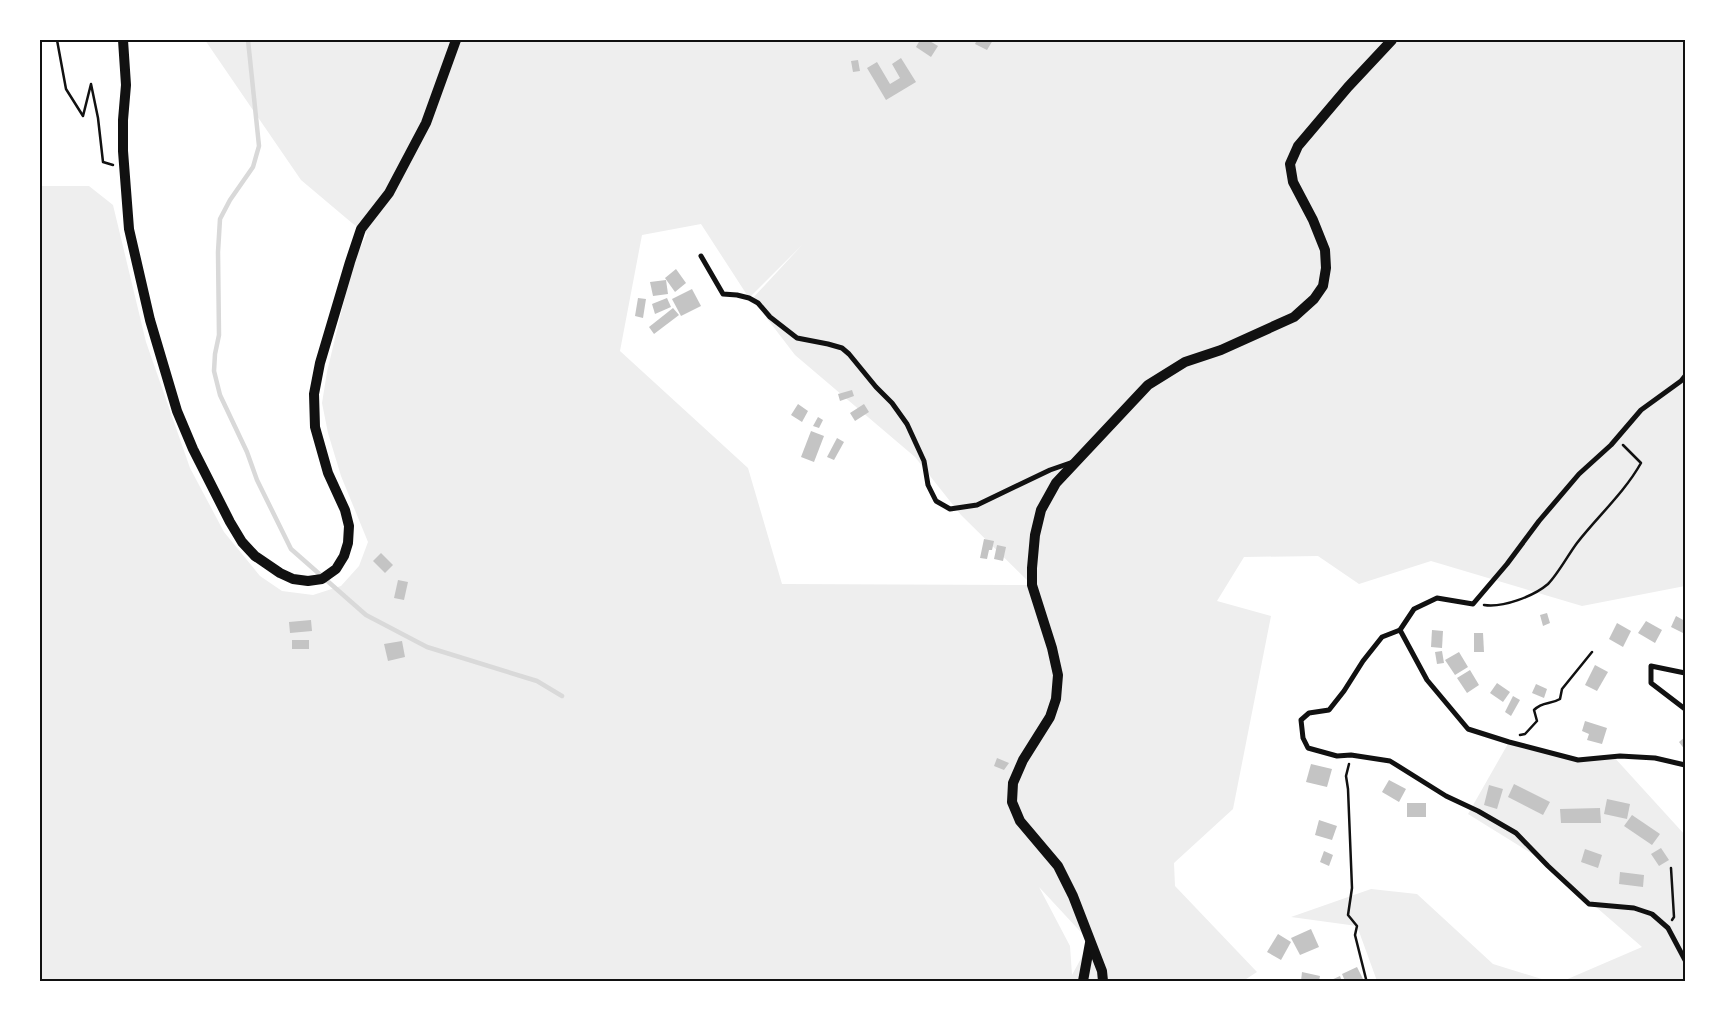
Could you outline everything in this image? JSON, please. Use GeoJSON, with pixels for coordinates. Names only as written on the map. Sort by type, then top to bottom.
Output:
{"type":"FeatureCollection","features":[{"type":"Feature","properties":{"kind":"highway"},"geometry":{"type":"LineString","coordinates":[[123,40],[126,85],[123,136],[124,169],[129,229],[150,320],[177,411],[193,449],[242,542],[256,556],[280,573],[293,579],[308,581],[322,579],[336,569],[344,556],[348,543],[349,526],[345,510],[328,473],[315,427],[314,394],[320,363],[362,228],[389,193],[426,123],[456,40]]}},
{"type":"Feature","properties":{"kind":"highway"},"geometry":{"type":"LineString","coordinates":[[1103,981],[1102,971],[1073,896],[1058,866],[1020,821],[1012,802],[1013,783],[1023,760],[1050,716],[1056,699],[1058,675],[1052,648],[1032,585],[1034,535],[1041,510],[1056,483],[1148,385],[1184,362],[1221,350],[1294,317],[1314,299],[1323,286],[1326,268],[1325,250],[1293,182],[1290,164],[1298,146],[1348,87],[1392,40]]}},
{"type":"Feature","properties":{"kind":"highway"},"geometry":{"type":"LineString","coordinates":[[1083,981],[1090,942]]}},
{"type":"Feature","properties":{"kind":"street"},"geometry":{"type":"LineString","coordinates":[[701,256],[723,294],[749,298],[758,303],[770,317],[797,338],[842,348],[849,354],[892,403],[906,424],[924,461],[928,485],[936,501],[950,509],[977,505],[1050,470],[1076,461]]}},
{"type":"Feature","properties":{"kind":"street"},"geometry":{"type":"LineString","coordinates":[[1685,376],[1681,381],[1641,410],[1616,439],[1580,474],[1539,521],[1507,564],[1473,604],[1437,598],[1414,609],[1400,630],[1382,637],[1329,710],[1309,713],[1301,720],[1303,738],[1308,748],[1337,756],[1351,755],[1390,761],[1431,787],[1516,833],[1589,904],[1634,908],[1652,914],[1668,928],[1685,960]]}},
{"type":"Feature","properties":{"kind":"street"},"geometry":{"type":"LineString","coordinates":[[1400,630],[1427,680],[1468,729],[1578,760],[1620,756],[1655,758],[1685,765]]}},
{"type":"Feature","properties":{"kind":"street"},"geometry":{"type":"LineString","coordinates":[[1685,673],[1651,666],[1651,684],[1685,709]]}},
{"type":"Feature","properties":{"kind":"path"},"geometry":{"type":"LineString","coordinates":[[57,40],[66,89],[83,116],[91,84],[98,118],[103,162],[124,169]]}},
{"type":"Feature","properties":{"kind":"path"},"geometry":{"type":"LineString","coordinates":[[1473,604],[1495,607],[1525,597],[1548,584],[1577,544],[1620,493],[1641,463],[1616,439]]}},
{"type":"Feature","properties":{"kind":"path"},"geometry":{"type":"LineString","coordinates":[[1509,742],[1515,736],[1525,734],[1532,728],[1537,720],[1534,710],[1540,704],[1560,700],[1562,690],[1592,652]]}},
{"type":"Feature","properties":{"kind":"path"},"geometry":{"type":"LineString","coordinates":[[1351,755],[1346,776],[1352,888],[1348,915],[1357,926],[1355,935],[1365,981]]}},
{"type":"Feature","properties":{"kind":"path"},"geometry":{"type":"LineString","coordinates":[[1668,928],[1674,917],[1671,868]]}},
{"type":"Feature","properties":{"kind":"shaded area"},"geometry":{"type":"Polygon","coordinates":[[[205,40],[1685,40],[1685,586],[1582,606],[1431,561],[1359,584],[1318,556],[1244,557],[1217,601],[1271,616],[1233,809],[1174,863],[1175,886],[1257,972],[1243,981],[40,981],[40,491],[42,489],[40,483],[40,186],[89,186],[113,205],[146,342],[190,468],[224,532],[260,576],[282,591],[313,595],[341,586],[359,566],[368,542],[341,476],[328,433],[322,403],[327,372],[353,263],[367,234],[301,180],[205,40]],[[701,224],[642,235],[620,351],[748,468],[782,584],[1032,585],[961,515],[915,457],[795,355],[752,299],[803,244],[749,298],[701,224]],[[1039,887],[1070,946],[1072,975],[1090,942],[1039,887]]]}},
{"type":"Feature","properties":{"kind":"shaded area"},"geometry":{"type":"Polygon","coordinates":[[[1509,742],[1578,760],[1613,756],[1685,835],[1685,981],[1563,981],[1642,947],[1542,860],[1468,814],[1509,742]]]}},
{"type":"Feature","properties":{"kind":"shaded area"},"geometry":{"type":"Polygon","coordinates":[[[1371,889],[1417,894],[1493,964],[1548,981],[1377,981],[1357,926],[1291,917],[1371,889]]]}},
{"type":"Feature","properties":{"kind":"building"},"geometry":{"type":"Polygon","coordinates":[[[920,40],[928,40],[938,46],[931,57],[916,47],[920,40]]]}},
{"type":"Feature","properties":{"kind":"building"},"geometry":{"type":"Polygon","coordinates":[[[977,40],[993,40],[987,50],[975,44],[977,40]]]}},
{"type":"Feature","properties":{"kind":"building"},"geometry":{"type":"Polygon","coordinates":[[[901,58],[916,82],[886,100],[867,68],[877,62],[890,84],[900,78],[892,64],[901,58]]]}},
{"type":"Feature","properties":{"kind":"building"},"geometry":{"type":"Polygon","coordinates":[[[858,60],[860,71],[853,72],[851,61],[858,60]]]}},
{"type":"Feature","properties":{"kind":"building"},"geometry":{"type":"Polygon","coordinates":[[[676,269],[686,283],[675,292],[665,278],[676,269]]]}},
{"type":"Feature","properties":{"kind":"building"},"geometry":{"type":"Polygon","coordinates":[[[666,280],[668,294],[653,296],[650,282],[666,280]]]}},
{"type":"Feature","properties":{"kind":"building"},"geometry":{"type":"Polygon","coordinates":[[[692,289],[701,306],[681,316],[672,299],[692,289]]]}},
{"type":"Feature","properties":{"kind":"building"},"geometry":{"type":"Polygon","coordinates":[[[638,298],[646,299],[643,318],[635,316],[638,298]]]}},
{"type":"Feature","properties":{"kind":"building"},"geometry":{"type":"Polygon","coordinates":[[[667,298],[671,307],[655,314],[652,304],[667,298]]]}},
{"type":"Feature","properties":{"kind":"building"},"geometry":{"type":"Polygon","coordinates":[[[673,308],[679,315],[654,334],[649,327],[673,308]]]}},
{"type":"Feature","properties":{"kind":"building"},"geometry":{"type":"Polygon","coordinates":[[[852,390],[854,396],[840,401],[838,394],[852,390]]]}},
{"type":"Feature","properties":{"kind":"building"},"geometry":{"type":"Polygon","coordinates":[[[798,404],[808,411],[802,422],[791,415],[798,404]]]}},
{"type":"Feature","properties":{"kind":"building"},"geometry":{"type":"Polygon","coordinates":[[[864,404],[869,412],[855,421],[850,413],[864,404]]]}},
{"type":"Feature","properties":{"kind":"building"},"geometry":{"type":"Polygon","coordinates":[[[818,417],[823,420],[819,428],[813,426],[818,417]]]}},
{"type":"Feature","properties":{"kind":"building"},"geometry":{"type":"Polygon","coordinates":[[[811,431],[824,436],[814,462],[801,457],[811,431]]]}},
{"type":"Feature","properties":{"kind":"building"},"geometry":{"type":"Polygon","coordinates":[[[837,438],[844,442],[834,460],[827,457],[837,438]]]}},
{"type":"Feature","properties":{"kind":"building"},"geometry":{"type":"Polygon","coordinates":[[[984,539],[994,541],[987,559],[980,558],[984,539]]]}},
{"type":"Feature","properties":{"kind":"building"},"geometry":{"type":"Polygon","coordinates":[[[997,545],[1006,547],[1003,561],[994,559],[997,545]]]}},
{"type":"Feature","properties":{"kind":"building"},"geometry":{"type":"Polygon","coordinates":[[[381,553],[393,565],[385,573],[373,561],[381,553]]]}},
{"type":"Feature","properties":{"kind":"building"},"geometry":{"type":"Polygon","coordinates":[[[398,580],[408,582],[404,600],[394,598],[398,580]]]}},
{"type":"Feature","properties":{"kind":"building"},"geometry":{"type":"Polygon","coordinates":[[[1547,613],[1550,623],[1543,626],[1540,615],[1547,613]]]}},
{"type":"Feature","properties":{"kind":"building"},"geometry":{"type":"Polygon","coordinates":[[[1676,616],[1685,621],[1683,633],[1671,627],[1676,616]]]}},
{"type":"Feature","properties":{"kind":"building"},"geometry":{"type":"Polygon","coordinates":[[[311,620],[312,631],[290,633],[289,622],[311,620]]]}},
{"type":"Feature","properties":{"kind":"building"},"geometry":{"type":"Polygon","coordinates":[[[1646,621],[1662,630],[1655,643],[1638,633],[1646,621]]]}},
{"type":"Feature","properties":{"kind":"building"},"geometry":{"type":"Polygon","coordinates":[[[1617,623],[1631,631],[1623,647],[1609,639],[1617,623]]]}},
{"type":"Feature","properties":{"kind":"building"},"geometry":{"type":"Polygon","coordinates":[[[1432,630],[1443,631],[1442,648],[1431,647],[1432,630]]]}},
{"type":"Feature","properties":{"kind":"building"},"geometry":{"type":"Polygon","coordinates":[[[1474,633],[1483,633],[1484,652],[1474,652],[1474,633]]]}},
{"type":"Feature","properties":{"kind":"building"},"geometry":{"type":"Polygon","coordinates":[[[292,640],[309,640],[309,649],[292,649],[292,640]]]}},
{"type":"Feature","properties":{"kind":"building"},"geometry":{"type":"Polygon","coordinates":[[[402,641],[405,657],[388,661],[384,644],[402,641]]]}},
{"type":"Feature","properties":{"kind":"building"},"geometry":{"type":"Polygon","coordinates":[[[1442,651],[1444,663],[1437,664],[1435,652],[1442,651]]]}},
{"type":"Feature","properties":{"kind":"building"},"geometry":{"type":"Polygon","coordinates":[[[1459,652],[1468,667],[1455,675],[1445,660],[1459,652]]]}},
{"type":"Feature","properties":{"kind":"building"},"geometry":{"type":"Polygon","coordinates":[[[1595,665],[1608,672],[1597,691],[1585,685],[1595,665]]]}},
{"type":"Feature","properties":{"kind":"building"},"geometry":{"type":"Polygon","coordinates":[[[1470,670],[1479,685],[1467,693],[1457,678],[1470,670]]]}},
{"type":"Feature","properties":{"kind":"building"},"geometry":{"type":"Polygon","coordinates":[[[1497,683],[1510,692],[1503,702],[1490,693],[1497,683]]]}},
{"type":"Feature","properties":{"kind":"building"},"geometry":{"type":"Polygon","coordinates":[[[1536,684],[1547,689],[1544,698],[1532,693],[1536,684]]]}},
{"type":"Feature","properties":{"kind":"building"},"geometry":{"type":"Polygon","coordinates":[[[1513,696],[1520,700],[1511,716],[1505,712],[1513,696]]]}},
{"type":"Feature","properties":{"kind":"building"},"geometry":{"type":"Polygon","coordinates":[[[1585,721],[1607,728],[1602,744],[1587,740],[1589,734],[1582,731],[1585,721]]]}},
{"type":"Feature","properties":{"kind":"building"},"geometry":{"type":"Polygon","coordinates":[[[1685,737],[1685,750],[1679,742],[1685,737]]]}},
{"type":"Feature","properties":{"kind":"building"},"geometry":{"type":"Polygon","coordinates":[[[997,758],[1009,763],[1004,770],[994,766],[997,758]]]}},
{"type":"Feature","properties":{"kind":"building"},"geometry":{"type":"Polygon","coordinates":[[[1311,764],[1332,769],[1327,787],[1306,782],[1311,764]]]}},
{"type":"Feature","properties":{"kind":"building"},"geometry":{"type":"Polygon","coordinates":[[[1389,780],[1406,789],[1399,802],[1382,792],[1389,780]]]}},
{"type":"Feature","properties":{"kind":"building"},"geometry":{"type":"Polygon","coordinates":[[[1514,784],[1550,802],[1543,815],[1508,797],[1514,784]]]}},
{"type":"Feature","properties":{"kind":"building"},"geometry":{"type":"Polygon","coordinates":[[[1489,785],[1503,789],[1497,809],[1484,805],[1489,785]]]}},
{"type":"Feature","properties":{"kind":"building"},"geometry":{"type":"Polygon","coordinates":[[[1607,799],[1630,804],[1627,819],[1604,814],[1607,799]]]}},
{"type":"Feature","properties":{"kind":"building"},"geometry":{"type":"Polygon","coordinates":[[[1407,803],[1426,803],[1426,817],[1407,817],[1407,803]]]}},
{"type":"Feature","properties":{"kind":"building"},"geometry":{"type":"Polygon","coordinates":[[[1600,808],[1601,823],[1561,823],[1560,809],[1600,808]]]}},
{"type":"Feature","properties":{"kind":"building"},"geometry":{"type":"Polygon","coordinates":[[[1632,815],[1660,834],[1652,845],[1624,826],[1632,815]]]}},
{"type":"Feature","properties":{"kind":"building"},"geometry":{"type":"Polygon","coordinates":[[[1319,820],[1337,826],[1332,840],[1315,835],[1319,820]]]}},
{"type":"Feature","properties":{"kind":"building"},"geometry":{"type":"Polygon","coordinates":[[[1661,848],[1669,860],[1659,866],[1651,854],[1661,848]]]}},
{"type":"Feature","properties":{"kind":"building"},"geometry":{"type":"Polygon","coordinates":[[[1585,849],[1602,855],[1598,868],[1581,862],[1585,849]]]}},
{"type":"Feature","properties":{"kind":"building"},"geometry":{"type":"Polygon","coordinates":[[[1324,851],[1333,855],[1329,866],[1320,862],[1324,851]]]}},
{"type":"Feature","properties":{"kind":"building"},"geometry":{"type":"Polygon","coordinates":[[[1620,872],[1644,875],[1643,887],[1619,884],[1620,872]]]}},
{"type":"Feature","properties":{"kind":"building"},"geometry":{"type":"Polygon","coordinates":[[[1311,929],[1319,947],[1300,955],[1291,938],[1311,929]]]}},
{"type":"Feature","properties":{"kind":"building"},"geometry":{"type":"Polygon","coordinates":[[[1278,934],[1291,942],[1281,960],[1267,952],[1278,934]]]}},
{"type":"Feature","properties":{"kind":"building"},"geometry":{"type":"Polygon","coordinates":[[[1357,967],[1363,979],[1359,981],[1345,981],[1342,974],[1357,967]]]}},
{"type":"Feature","properties":{"kind":"building"},"geometry":{"type":"Polygon","coordinates":[[[1302,972],[1320,976],[1319,981],[1301,981],[1302,972]]]}},
{"type":"Feature","properties":{"kind":"building"},"geometry":{"type":"Polygon","coordinates":[[[1340,976],[1342,981],[1329,981],[1340,976]]]}},
{"type":"Feature","properties":{"kind":"waterway"},"geometry":{"type":"LineString","coordinates":[[248,40],[259,146],[253,167],[230,200],[220,219],[218,252],[219,335],[214,371],[220,395],[247,452],[257,480],[291,549],[366,615],[427,647],[537,681],[562,696]]}}]}
